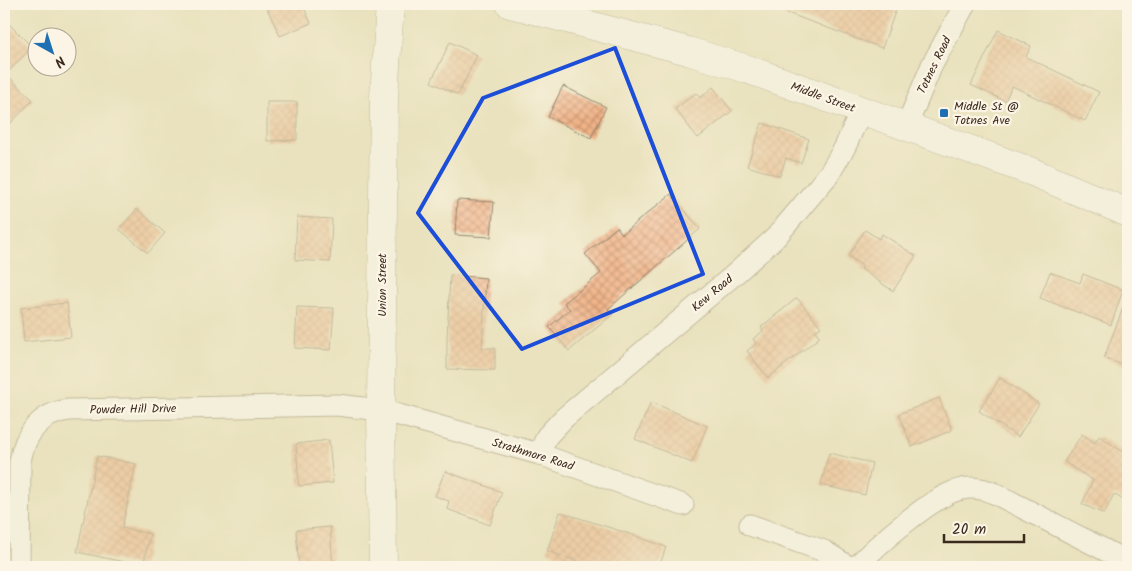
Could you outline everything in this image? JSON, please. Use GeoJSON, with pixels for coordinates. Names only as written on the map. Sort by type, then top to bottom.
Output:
{"type":"FeatureCollection","features":[{"type":"Feature","properties":{"kind":"street","name":"Union Street"},"geometry":{"type":"LineString","coordinates":[[383,567],[381,410],[384,97],[390,4]]}},
{"type":"Feature","properties":{"kind":"street","name":"Middle Street"},"geometry":{"type":"LineString","coordinates":[[510,4],[717,59],[1030,171],[1128,214]]}},
{"type":"Feature","properties":{"kind":"street","name":"Totnes Road"},"geometry":{"type":"LineString","coordinates":[[906,127],[923,85],[965,4]]}},
{"type":"Feature","properties":{"kind":"street","name":"Kew Road"},"geometry":{"type":"LineString","coordinates":[[539,454],[547,436],[564,418],[736,274],[776,237],[829,174],[845,148],[861,111]]}},
{"type":"Feature","properties":{"kind":"street","name":"Powder Hill Drive"},"geometry":{"type":"LineString","coordinates":[[18,567],[21,451],[24,441],[30,432],[50,414],[69,410],[317,406],[362,407],[381,410]]}},
{"type":"Feature","properties":{"kind":"street","name":"Strathmore Road"},"geometry":{"type":"LineString","coordinates":[[381,410],[539,454],[683,505]]}},
{"type":"Feature","properties":{"kind":"street"},"geometry":{"type":"LineString","coordinates":[[856,567],[878,545],[936,501],[948,493],[974,488],[984,489],[996,494],[1128,562]]}},
{"type":"Feature","properties":{"kind":"street"},"geometry":{"type":"LineString","coordinates":[[750,526],[824,551],[849,567]]}},
{"type":"Feature","properties":{"kind":"highlighted area"},"geometry":{"type":"Polygon","coordinates":[[[615,48],[703,274],[522,349],[418,213],[483,98],[615,48]]]}},
{"type":"Feature","properties":{"kind":"building"},"geometry":{"type":"Polygon","coordinates":[[[265,4],[302,4],[311,23],[280,36],[265,4]]]}},
{"type":"Feature","properties":{"kind":"building"},"geometry":{"type":"Polygon","coordinates":[[[772,4],[898,4],[882,48],[771,7],[772,4]]]}},
{"type":"Feature","properties":{"kind":"building"},"geometry":{"type":"Polygon","coordinates":[[[4,19],[28,43],[28,51],[6,74],[33,100],[4,130],[4,19]]]}},
{"type":"Feature","properties":{"kind":"building"},"geometry":{"type":"Polygon","coordinates":[[[998,30],[1031,46],[1026,57],[1099,92],[1085,121],[1012,86],[1005,101],[971,85],[998,30]]]}},
{"type":"Feature","properties":{"kind":"building"},"geometry":{"type":"Polygon","coordinates":[[[450,42],[477,55],[458,95],[431,82],[450,42]]]}},
{"type":"Feature","properties":{"kind":"building"},"geometry":{"type":"Polygon","coordinates":[[[563,86],[606,107],[591,138],[548,117],[563,86]]]}},
{"type":"Feature","properties":{"kind":"building"},"geometry":{"type":"Polygon","coordinates":[[[713,87],[732,111],[698,138],[675,109],[696,93],[700,98],[713,87]]]}},
{"type":"Feature","properties":{"kind":"building"},"geometry":{"type":"Polygon","coordinates":[[[267,102],[297,102],[297,140],[267,141],[267,102]]]}},
{"type":"Feature","properties":{"kind":"building"},"geometry":{"type":"Polygon","coordinates":[[[762,123],[809,139],[801,163],[786,158],[780,176],[747,166],[762,123]]]}},
{"type":"Feature","properties":{"kind":"building"},"geometry":{"type":"Polygon","coordinates":[[[671,194],[700,229],[608,309],[613,314],[569,351],[549,327],[570,309],[564,303],[601,273],[585,254],[617,227],[622,234],[671,194]]]}},
{"type":"Feature","properties":{"kind":"building"},"geometry":{"type":"Polygon","coordinates":[[[457,200],[494,202],[491,237],[455,235],[457,200]]]}},
{"type":"Feature","properties":{"kind":"building"},"geometry":{"type":"Polygon","coordinates":[[[137,209],[165,233],[148,253],[119,229],[137,209]]]}},
{"type":"Feature","properties":{"kind":"building"},"geometry":{"type":"Polygon","coordinates":[[[297,217],[332,219],[330,262],[295,260],[297,217]]]}},
{"type":"Feature","properties":{"kind":"building"},"geometry":{"type":"Polygon","coordinates":[[[865,230],[879,239],[882,234],[916,256],[893,291],[861,269],[863,266],[848,256],[865,230]]]}},
{"type":"Feature","properties":{"kind":"building"},"geometry":{"type":"Polygon","coordinates":[[[1050,272],[1080,283],[1083,274],[1123,290],[1111,325],[1040,298],[1050,272]]]}},
{"type":"Feature","properties":{"kind":"building"},"geometry":{"type":"Polygon","coordinates":[[[450,275],[486,278],[482,348],[495,348],[495,370],[447,369],[450,275]]]}},
{"type":"Feature","properties":{"kind":"building"},"geometry":{"type":"Polygon","coordinates":[[[797,298],[821,327],[815,331],[820,337],[768,378],[747,351],[756,344],[753,339],[763,331],[761,327],[797,298]]]}},
{"type":"Feature","properties":{"kind":"building"},"geometry":{"type":"Polygon","coordinates":[[[1126,300],[1128,300],[1128,367],[1104,358],[1126,300]]]}},
{"type":"Feature","properties":{"kind":"building"},"geometry":{"type":"Polygon","coordinates":[[[67,303],[71,337],[24,342],[21,308],[67,303]]]}},
{"type":"Feature","properties":{"kind":"building"},"geometry":{"type":"Polygon","coordinates":[[[297,307],[334,308],[331,350],[295,348],[297,307]]]}},
{"type":"Feature","properties":{"kind":"building"},"geometry":{"type":"Polygon","coordinates":[[[1000,378],[1039,404],[1018,437],[979,411],[1000,378]]]}},
{"type":"Feature","properties":{"kind":"building"},"geometry":{"type":"Polygon","coordinates":[[[939,398],[952,430],[912,447],[899,414],[939,398]]]}},
{"type":"Feature","properties":{"kind":"building"},"geometry":{"type":"Polygon","coordinates":[[[651,402],[707,426],[692,463],[635,439],[651,402]]]}},
{"type":"Feature","properties":{"kind":"building"},"geometry":{"type":"Polygon","coordinates":[[[1082,434],[1095,443],[1099,436],[1128,455],[1128,503],[1114,494],[1104,514],[1082,504],[1093,480],[1064,462],[1082,434]]]}},
{"type":"Feature","properties":{"kind":"building"},"geometry":{"type":"Polygon","coordinates":[[[329,440],[333,483],[299,486],[296,444],[329,440]]]}},
{"type":"Feature","properties":{"kind":"building"},"geometry":{"type":"Polygon","coordinates":[[[829,453],[872,463],[865,495],[821,485],[829,453]]]}},
{"type":"Feature","properties":{"kind":"building"},"geometry":{"type":"Polygon","coordinates":[[[97,456],[136,464],[122,528],[150,534],[143,566],[77,552],[97,456]]]}},
{"type":"Feature","properties":{"kind":"building"},"geometry":{"type":"Polygon","coordinates":[[[445,471],[502,492],[490,525],[447,509],[449,501],[435,496],[445,471]]]}},
{"type":"Feature","properties":{"kind":"building"},"geometry":{"type":"Polygon","coordinates":[[[560,512],[666,547],[659,567],[595,567],[547,551],[560,512]]]}},
{"type":"Feature","properties":{"kind":"building"},"geometry":{"type":"Polygon","coordinates":[[[330,527],[333,567],[299,567],[296,530],[330,527]]]}},
{"type":"Feature","properties":{"kind":"place","name":"Middle St @ Totnes Ave"},"geometry":{"type":"Point","coordinates":[944,113]}}]}
